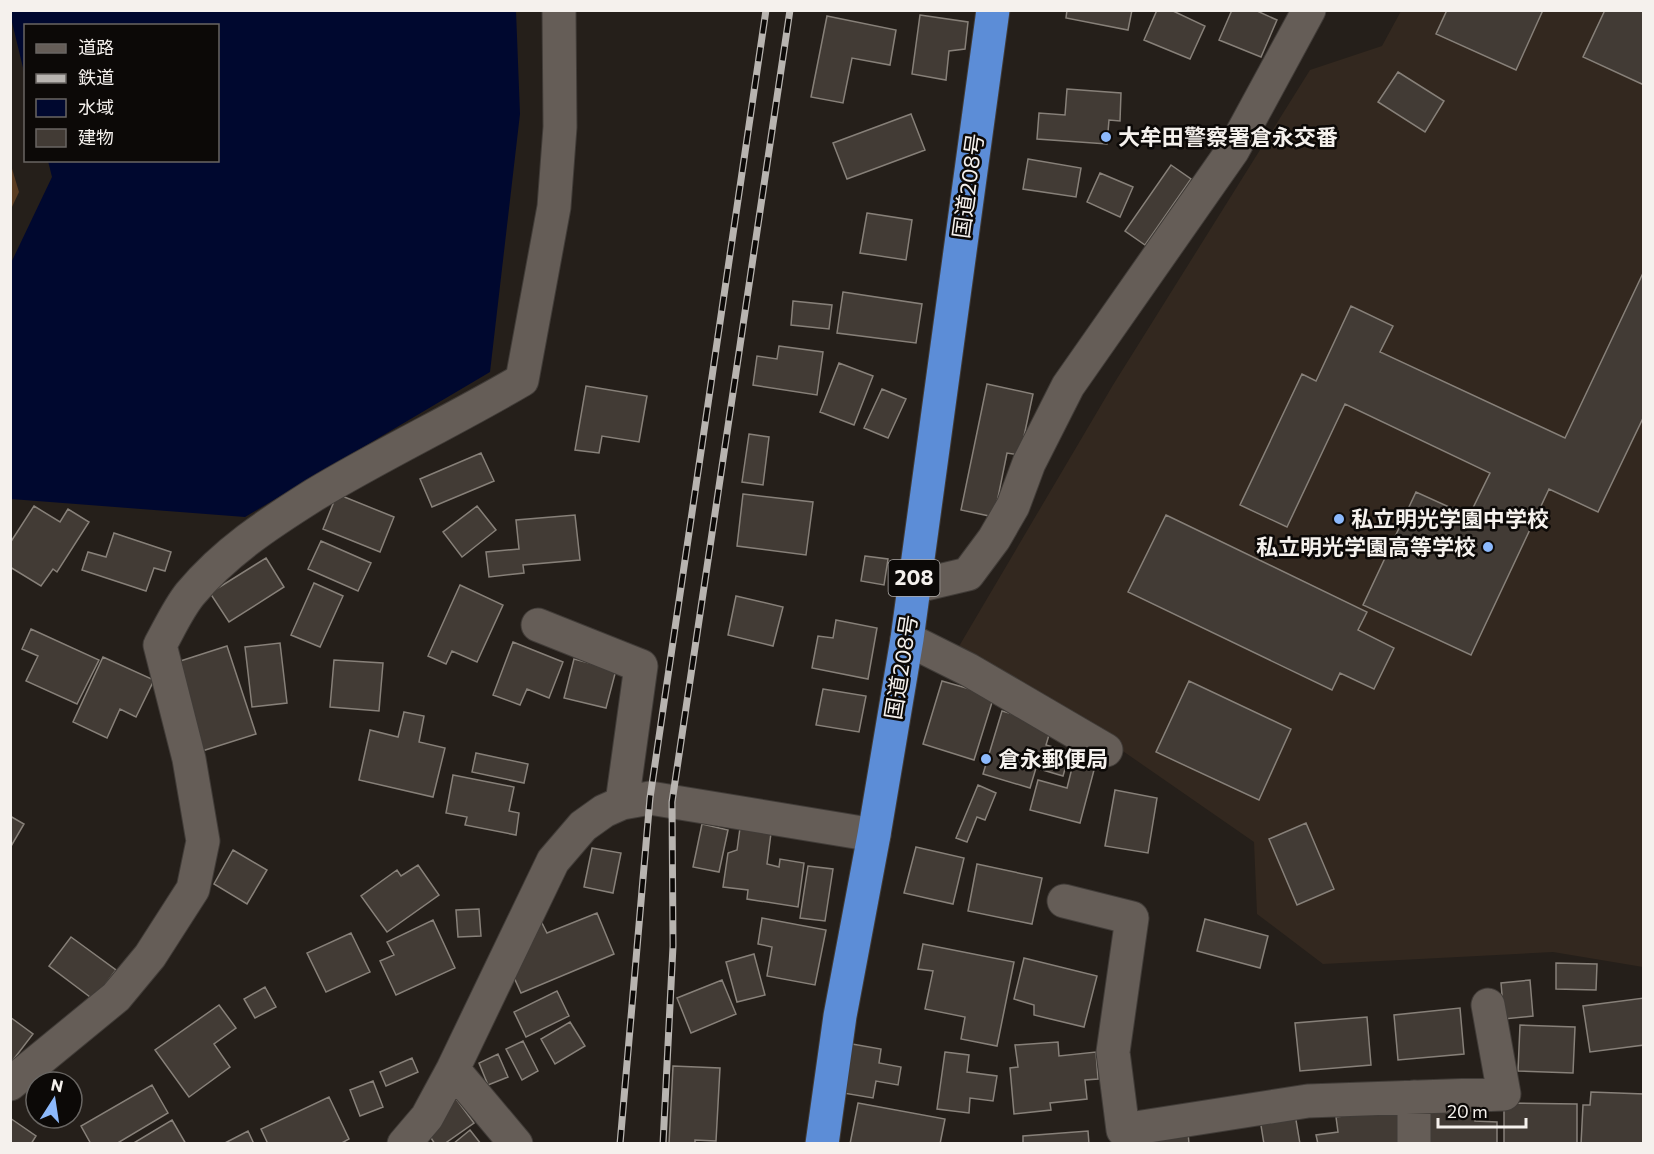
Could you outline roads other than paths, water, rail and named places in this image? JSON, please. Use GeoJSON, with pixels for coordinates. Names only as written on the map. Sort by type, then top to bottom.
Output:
{"type":"FeatureCollection","features":[{"type":"Feature","properties":{"kind":"highway","name":"国道208号"},"geometry":{"type":"LineString","coordinates":[[822,1143],[840,1016],[874,835],[907,639],[993,10]]}},
{"type":"Feature","properties":{"kind":"street"},"geometry":{"type":"LineString","coordinates":[[10,1084],[116,997],[150,956],[193,890],[203,841],[189,759],[160,645],[189,596],[216,567],[263,527],[350,474],[522,380],[555,207],[560,127],[559,10]]}},
{"type":"Feature","properties":{"kind":"street"},"geometry":{"type":"LineString","coordinates":[[913,587],[968,574],[994,539],[1013,506],[1029,463],[1068,386],[1233,150],[1309,10]]}},
{"type":"Feature","properties":{"kind":"street"},"geometry":{"type":"LineString","coordinates":[[538,625],[641,666],[622,803]]}},
{"type":"Feature","properties":{"kind":"street"},"geometry":{"type":"LineString","coordinates":[[907,639],[969,670],[1106,750]]}},
{"type":"Feature","properties":{"kind":"street"},"geometry":{"type":"LineString","coordinates":[[404,1143],[427,1117],[453,1069],[553,861],[583,826],[604,811],[622,803],[650,798],[874,835]]}},
{"type":"Feature","properties":{"kind":"street"},"geometry":{"type":"LineString","coordinates":[[1065,901],[1132,918],[1113,1052],[1123,1130],[1308,1101],[1504,1094],[1488,1005]]}},
{"type":"Feature","properties":{"kind":"street"},"geometry":{"type":"LineString","coordinates":[[453,1069],[516,1143]]}},
{"type":"Feature","properties":{"kind":"street"},"geometry":{"type":"LineString","coordinates":[[1414,1097],[1414,1143]]}},
{"type":"Feature","properties":{"kind":"water"},"geometry":{"type":"Polygon","coordinates":[[[11,11],[516,11],[520,114],[490,372],[245,517],[11,499],[10,265],[52,177],[48,162],[219,162],[219,24],[24,24],[24,72],[11,11]]]}},
{"type":"Feature","properties":{"kind":"railway"},"geometry":{"type":"LineString","coordinates":[[620,1144],[650,798],[766,10]]}},
{"type":"Feature","properties":{"kind":"railway"},"geometry":{"type":"LineString","coordinates":[[663,1144],[673,946],[672,802],[790,10]]}},
{"type":"Feature","properties":{"kind":"place","name":"大牟田警察署倉永交番"},"geometry":{"type":"Point","coordinates":[1106,137]}},
{"type":"Feature","properties":{"kind":"place","name":"私立明光学園中学校"},"geometry":{"type":"Point","coordinates":[1339,519]}},
{"type":"Feature","properties":{"kind":"place","name":"私立明光学園高等学校"},"geometry":{"type":"Point","coordinates":[1488,547]}},
{"type":"Feature","properties":{"kind":"place","name":"倉永郵便局"},"geometry":{"type":"Point","coordinates":[986,759]}}]}
